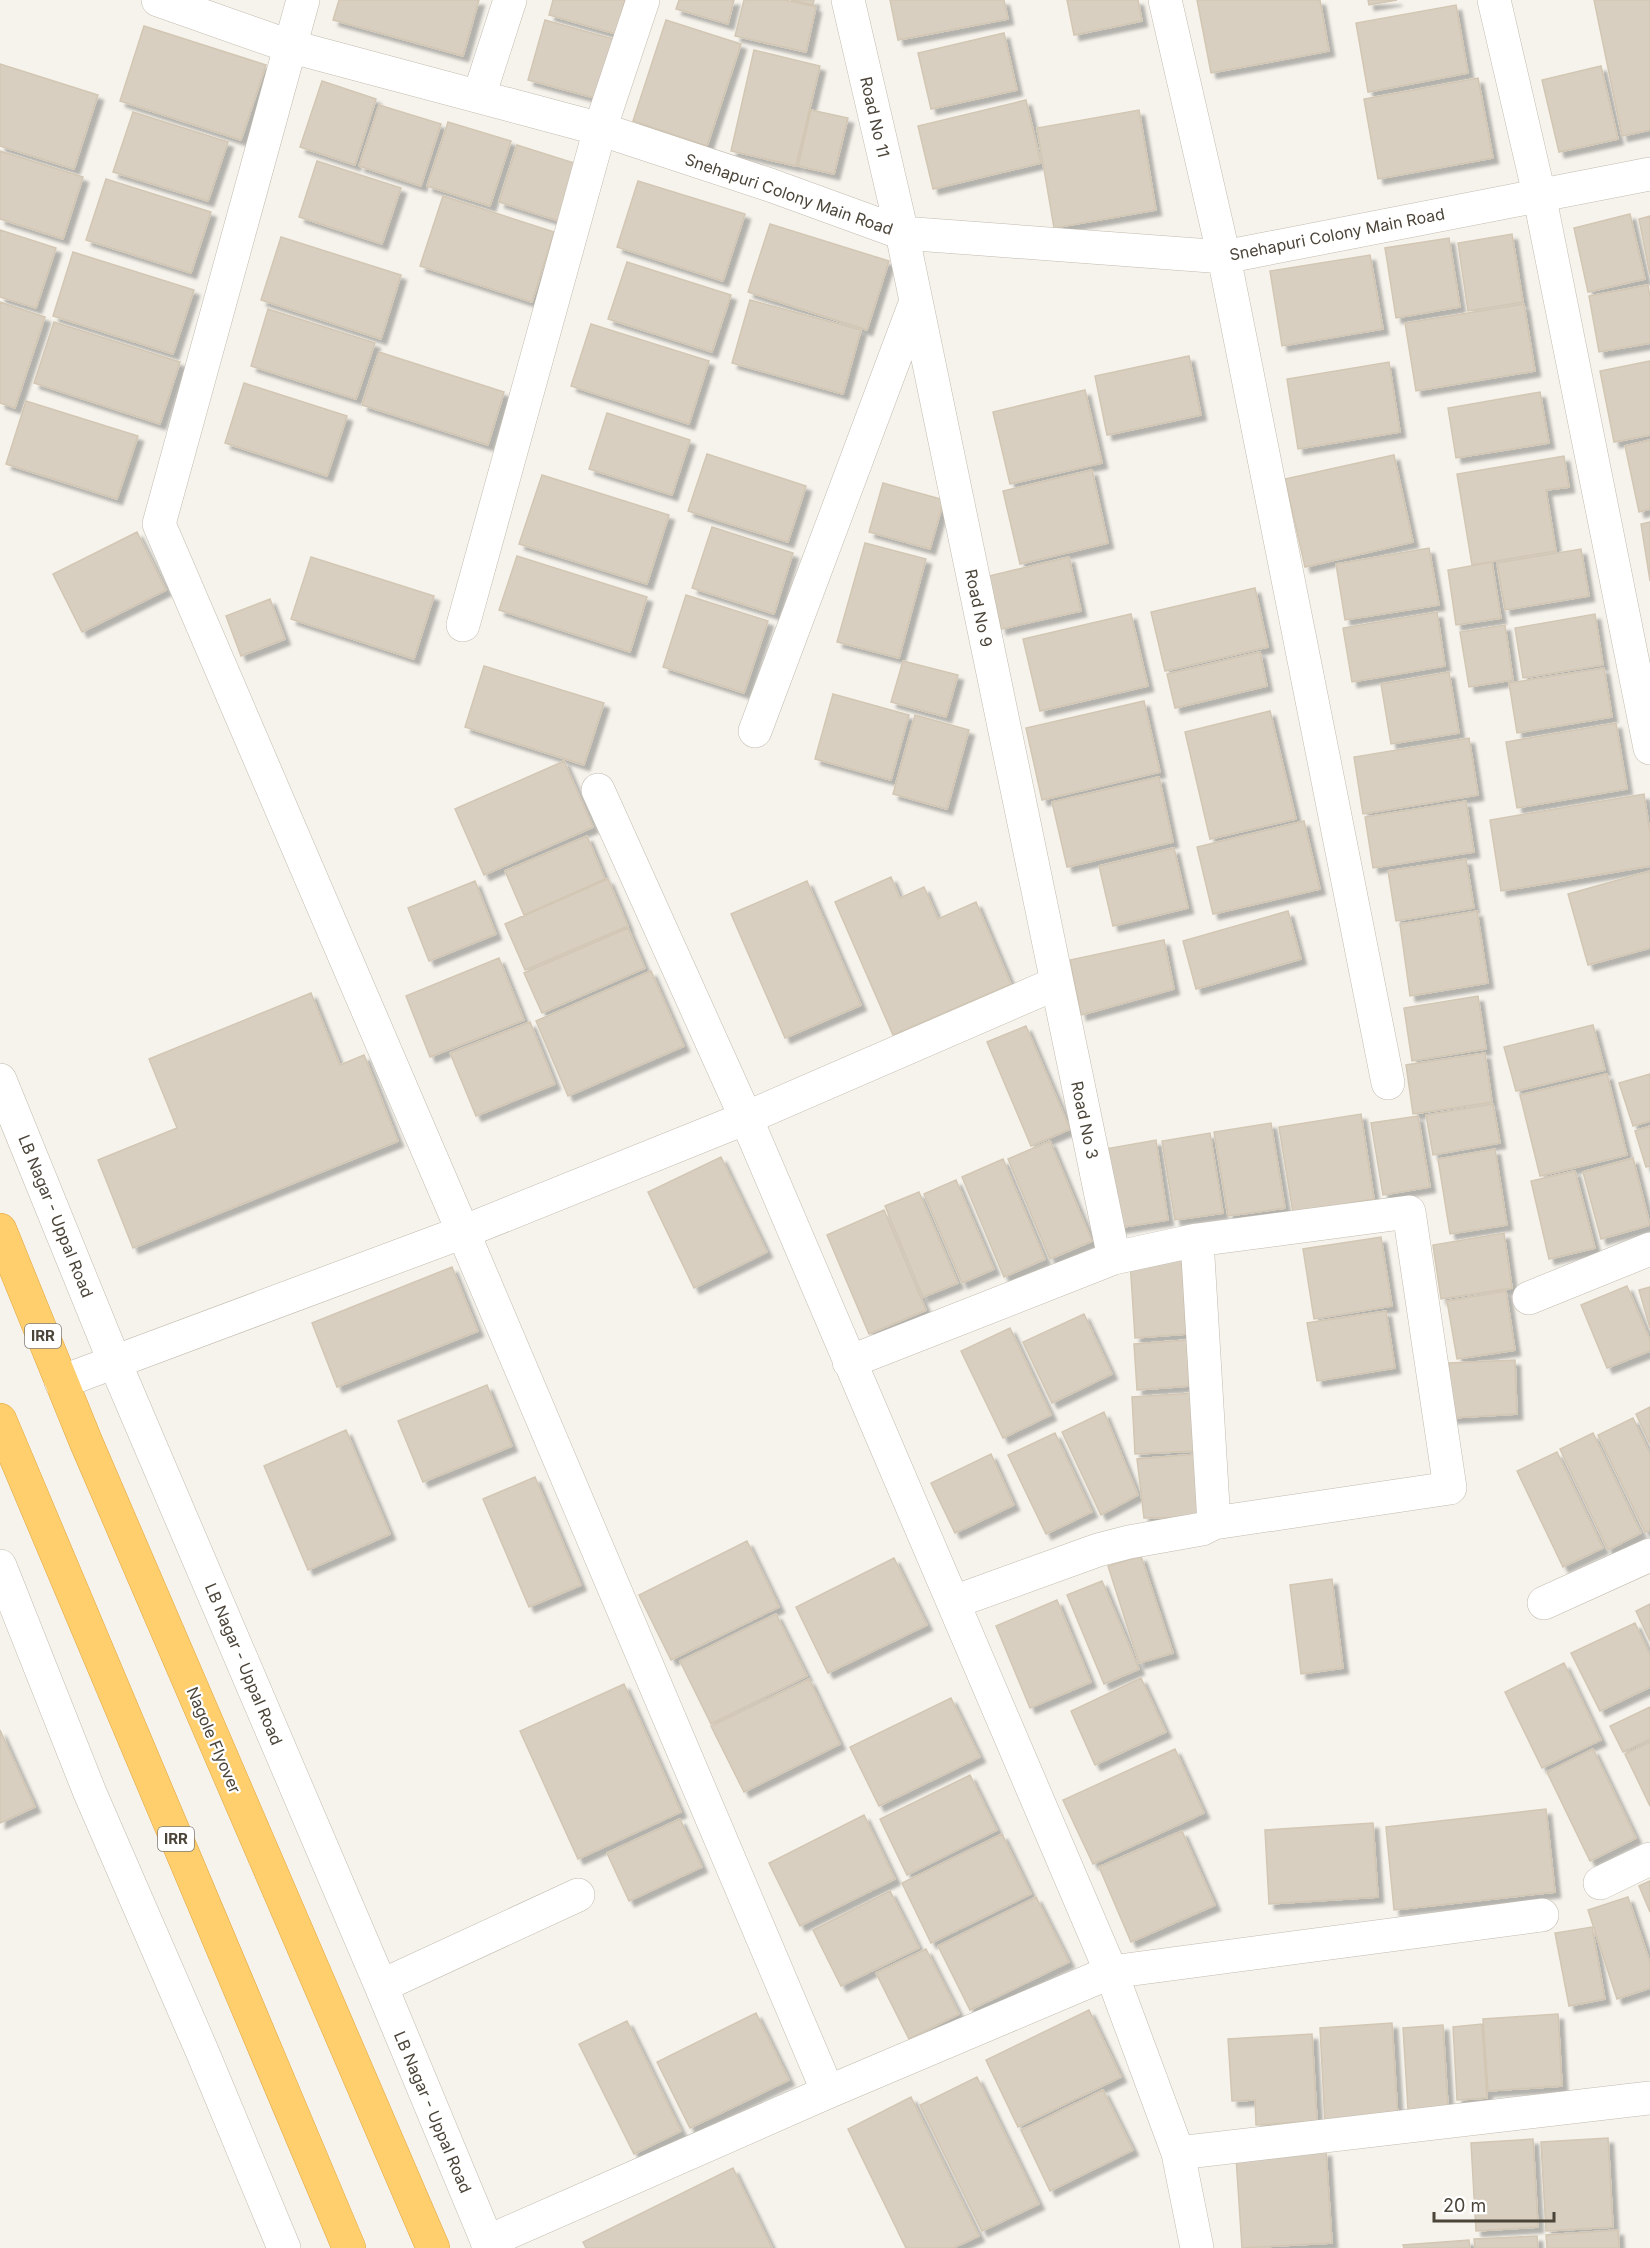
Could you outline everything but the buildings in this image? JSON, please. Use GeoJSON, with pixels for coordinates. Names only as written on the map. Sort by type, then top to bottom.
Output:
{"type":"FeatureCollection","features":[{"type":"Feature","properties":{"kind":"highway","name":"Nagole Flyover"},"geometry":{"type":"LineString","coordinates":[[0,1230],[61,1382],[434,2248]]}},
{"type":"Feature","properties":{"kind":"highway","name":"IRR"},"geometry":{"type":"LineString","coordinates":[[0,1420],[349,2248]]}},
{"type":"Feature","properties":{"kind":"street","name":"Snehapuri Colony Main Road"},"geometry":{"type":"LineString","coordinates":[[158,0],[289,45],[600,129],[770,185],[902,233],[1224,257],[1650,174]]}},
{"type":"Feature","properties":{"kind":"street"},"geometry":{"type":"LineString","coordinates":[[303,0],[159,524],[828,2092]]}},
{"type":"Feature","properties":{"kind":"street"},"geometry":{"type":"LineString","coordinates":[[479,96],[510,0]]}},
{"type":"Feature","properties":{"kind":"street"},"geometry":{"type":"LineString","coordinates":[[463,626],[600,129],[643,0]]}},
{"type":"Feature","properties":{"kind":"street","name":"Road No 11"},"geometry":{"type":"LineString","coordinates":[[848,0],[902,233]]}},
{"type":"Feature","properties":{"kind":"street"},"geometry":{"type":"LineString","coordinates":[[1165,0],[1224,257],[1388,1083]]}},
{"type":"Feature","properties":{"kind":"street"},"geometry":{"type":"LineString","coordinates":[[1494,0],[1539,194],[1650,748]]}},
{"type":"Feature","properties":{"kind":"street","name":"Road No 9"},"geometry":{"type":"LineString","coordinates":[[902,233],[1057,983]]}},
{"type":"Feature","properties":{"kind":"street"},"geometry":{"type":"LineString","coordinates":[[755,731],[916,301]]}},
{"type":"Feature","properties":{"kind":"street"},"geometry":{"type":"LineString","coordinates":[[598,790],[746,1118],[1111,1972],[1178,2153],[1197,2248]]}},
{"type":"Feature","properties":{"kind":"street"},"geometry":{"type":"LineString","coordinates":[[61,1382],[463,1232],[746,1118],[1057,983]]}},
{"type":"Feature","properties":{"kind":"street","name":"Road No 3"},"geometry":{"type":"LineString","coordinates":[[1057,983],[1114,1258]]}},
{"type":"Feature","properties":{"kind":"street","name":"LB Nagar - Uppal Road"},"geometry":{"type":"LineString","coordinates":[[0,1080],[115,1363],[489,2245]]}},
{"type":"Feature","properties":{"kind":"street"},"geometry":{"type":"LineString","coordinates":[[849,1362],[1114,1258],[1197,1240],[1410,1212],[1450,1488],[1214,1523],[1202,1529],[1129,1542],[1098,1550],[954,1602]]}},
{"type":"Feature","properties":{"kind":"street"},"geometry":{"type":"LineString","coordinates":[[1197,1240],[1214,1523]]}},
{"type":"Feature","properties":{"kind":"street"},"geometry":{"type":"LineString","coordinates":[[1528,1298],[1650,1249]]}},
{"type":"Feature","properties":{"kind":"street"},"geometry":{"type":"LineString","coordinates":[[1544,1603],[1650,1555]]}},
{"type":"Feature","properties":{"kind":"street"},"geometry":{"type":"LineString","coordinates":[[0,1566],[90,1793],[202,2051],[284,2248]]}},
{"type":"Feature","properties":{"kind":"street"},"geometry":{"type":"LineString","coordinates":[[1600,1883],[1650,1858]]}},
{"type":"Feature","properties":{"kind":"street"},"geometry":{"type":"LineString","coordinates":[[381,1986],[578,1895]]}},
{"type":"Feature","properties":{"kind":"street"},"geometry":{"type":"LineString","coordinates":[[489,2245],[828,2092],[1111,1972],[1542,1915]]}},
{"type":"Feature","properties":{"kind":"street"},"geometry":{"type":"LineString","coordinates":[[1178,2153],[1650,2098]]}}]}
